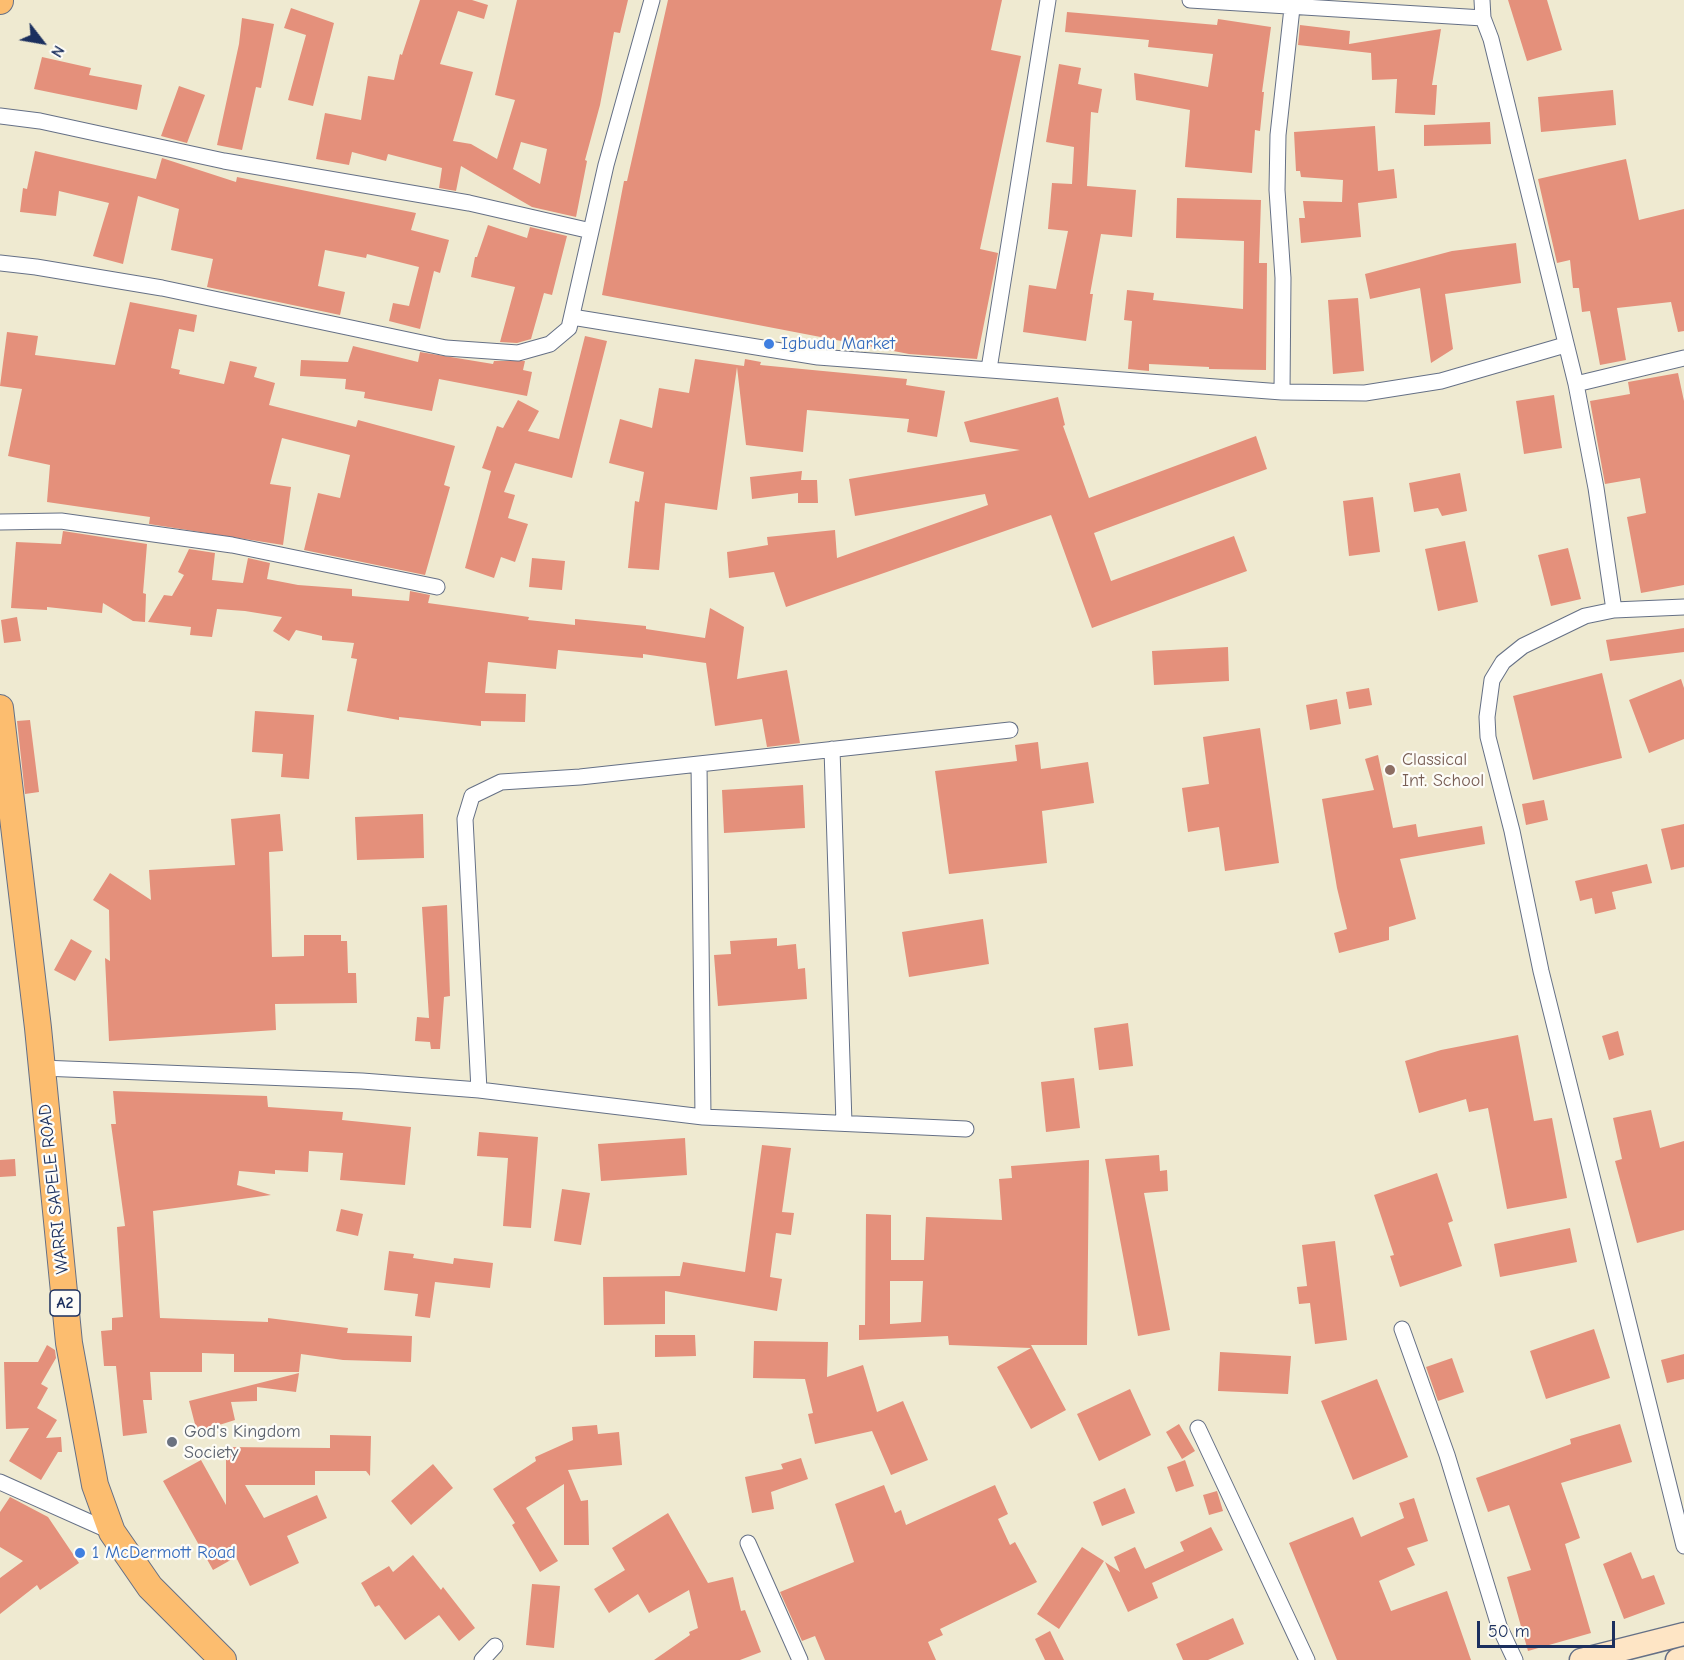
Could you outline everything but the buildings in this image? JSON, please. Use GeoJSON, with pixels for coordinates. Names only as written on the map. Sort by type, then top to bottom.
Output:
{"type":"FeatureCollection","features":[{"type":"Feature","properties":{"kind":"highway","name":"WARRI SAPELE ROAD"},"geometry":{"type":"LineString","coordinates":[[0,708],[42,1068],[69,1343],[95,1485],[112,1532],[150,1587],[223,1660]]}},
{"type":"Feature","properties":{"kind":"main road"},"geometry":{"type":"LineString","coordinates":[[1581,1660],[1684,1634]]}},
{"type":"Feature","properties":{"kind":"main road"},"geometry":{"type":"LineString","coordinates":[[1677,1660],[1684,1658]]}},
{"type":"Feature","properties":{"kind":"street"},"geometry":{"type":"LineString","coordinates":[[0,264],[36,267],[162,288],[446,348],[518,353],[550,344],[569,328],[606,165],[652,0]]}},
{"type":"Feature","properties":{"kind":"street"},"geometry":{"type":"LineString","coordinates":[[989,369],[1048,0]]}},
{"type":"Feature","properties":{"kind":"street"},"geometry":{"type":"LineString","coordinates":[[1190,0],[1270,3],[1292,8],[1483,18]]}},
{"type":"Feature","properties":{"kind":"street"},"geometry":{"type":"LineString","coordinates":[[1482,0],[1483,18],[1491,39],[1576,384],[1596,488],[1614,610]]}},
{"type":"Feature","properties":{"kind":"street"},"geometry":{"type":"LineString","coordinates":[[1282,392],[1283,278],[1277,190],[1278,146],[1292,8]]}},
{"type":"Feature","properties":{"kind":"street"},"geometry":{"type":"LineString","coordinates":[[0,116],[40,121],[224,161],[469,203],[591,231]]}},
{"type":"Feature","properties":{"kind":"street"},"geometry":{"type":"LineString","coordinates":[[572,317],[818,357],[1282,392],[1365,393],[1441,381],[1566,345]]}},
{"type":"Feature","properties":{"kind":"street"},"geometry":{"type":"LineString","coordinates":[[1576,384],[1684,358]]}},
{"type":"Feature","properties":{"kind":"street"},"geometry":{"type":"LineString","coordinates":[[0,522],[61,521],[232,545],[437,587]]}},
{"type":"Feature","properties":{"kind":"street"},"geometry":{"type":"LineString","coordinates":[[1684,607],[1614,610],[1585,616],[1523,646],[1503,662],[1492,680],[1487,717],[1488,737],[1512,831],[1541,971],[1684,1546]]}},
{"type":"Feature","properties":{"kind":"street"},"geometry":{"type":"LineString","coordinates":[[479,1090],[465,819],[472,796],[501,782],[699,764],[1010,730]]}},
{"type":"Feature","properties":{"kind":"street"},"geometry":{"type":"LineString","coordinates":[[832,749],[844,1124]]}},
{"type":"Feature","properties":{"kind":"street"},"geometry":{"type":"LineString","coordinates":[[699,764],[703,1117]]}},
{"type":"Feature","properties":{"kind":"street"},"geometry":{"type":"LineString","coordinates":[[42,1068],[362,1081],[479,1090],[703,1117],[966,1129]]}},
{"type":"Feature","properties":{"kind":"street"},"geometry":{"type":"LineString","coordinates":[[1402,1329],[1447,1455],[1499,1626],[1515,1660]]}},
{"type":"Feature","properties":{"kind":"street"},"geometry":{"type":"LineString","coordinates":[[1198,1428],[1307,1660]]}},
{"type":"Feature","properties":{"kind":"street"},"geometry":{"type":"LineString","coordinates":[[0,1482],[112,1532]]}},
{"type":"Feature","properties":{"kind":"street"},"geometry":{"type":"LineString","coordinates":[[748,1543],[800,1660]]}},
{"type":"Feature","properties":{"kind":"street"},"geometry":{"type":"LineString","coordinates":[[482,1660],[495,1646]]}},
{"type":"Feature","properties":{"kind":"place","name":"Igbudu Market"},"geometry":{"type":"Point","coordinates":[769,344]}},
{"type":"Feature","properties":{"kind":"place","name":"Classical Int. School"},"geometry":{"type":"Point","coordinates":[1390,770]}},
{"type":"Feature","properties":{"kind":"place","name":"God's Kingdom Society"},"geometry":{"type":"Point","coordinates":[172,1442]}},
{"type":"Feature","properties":{"kind":"place","name":"1 McDermott Road"},"geometry":{"type":"Point","coordinates":[80,1553]}}]}
